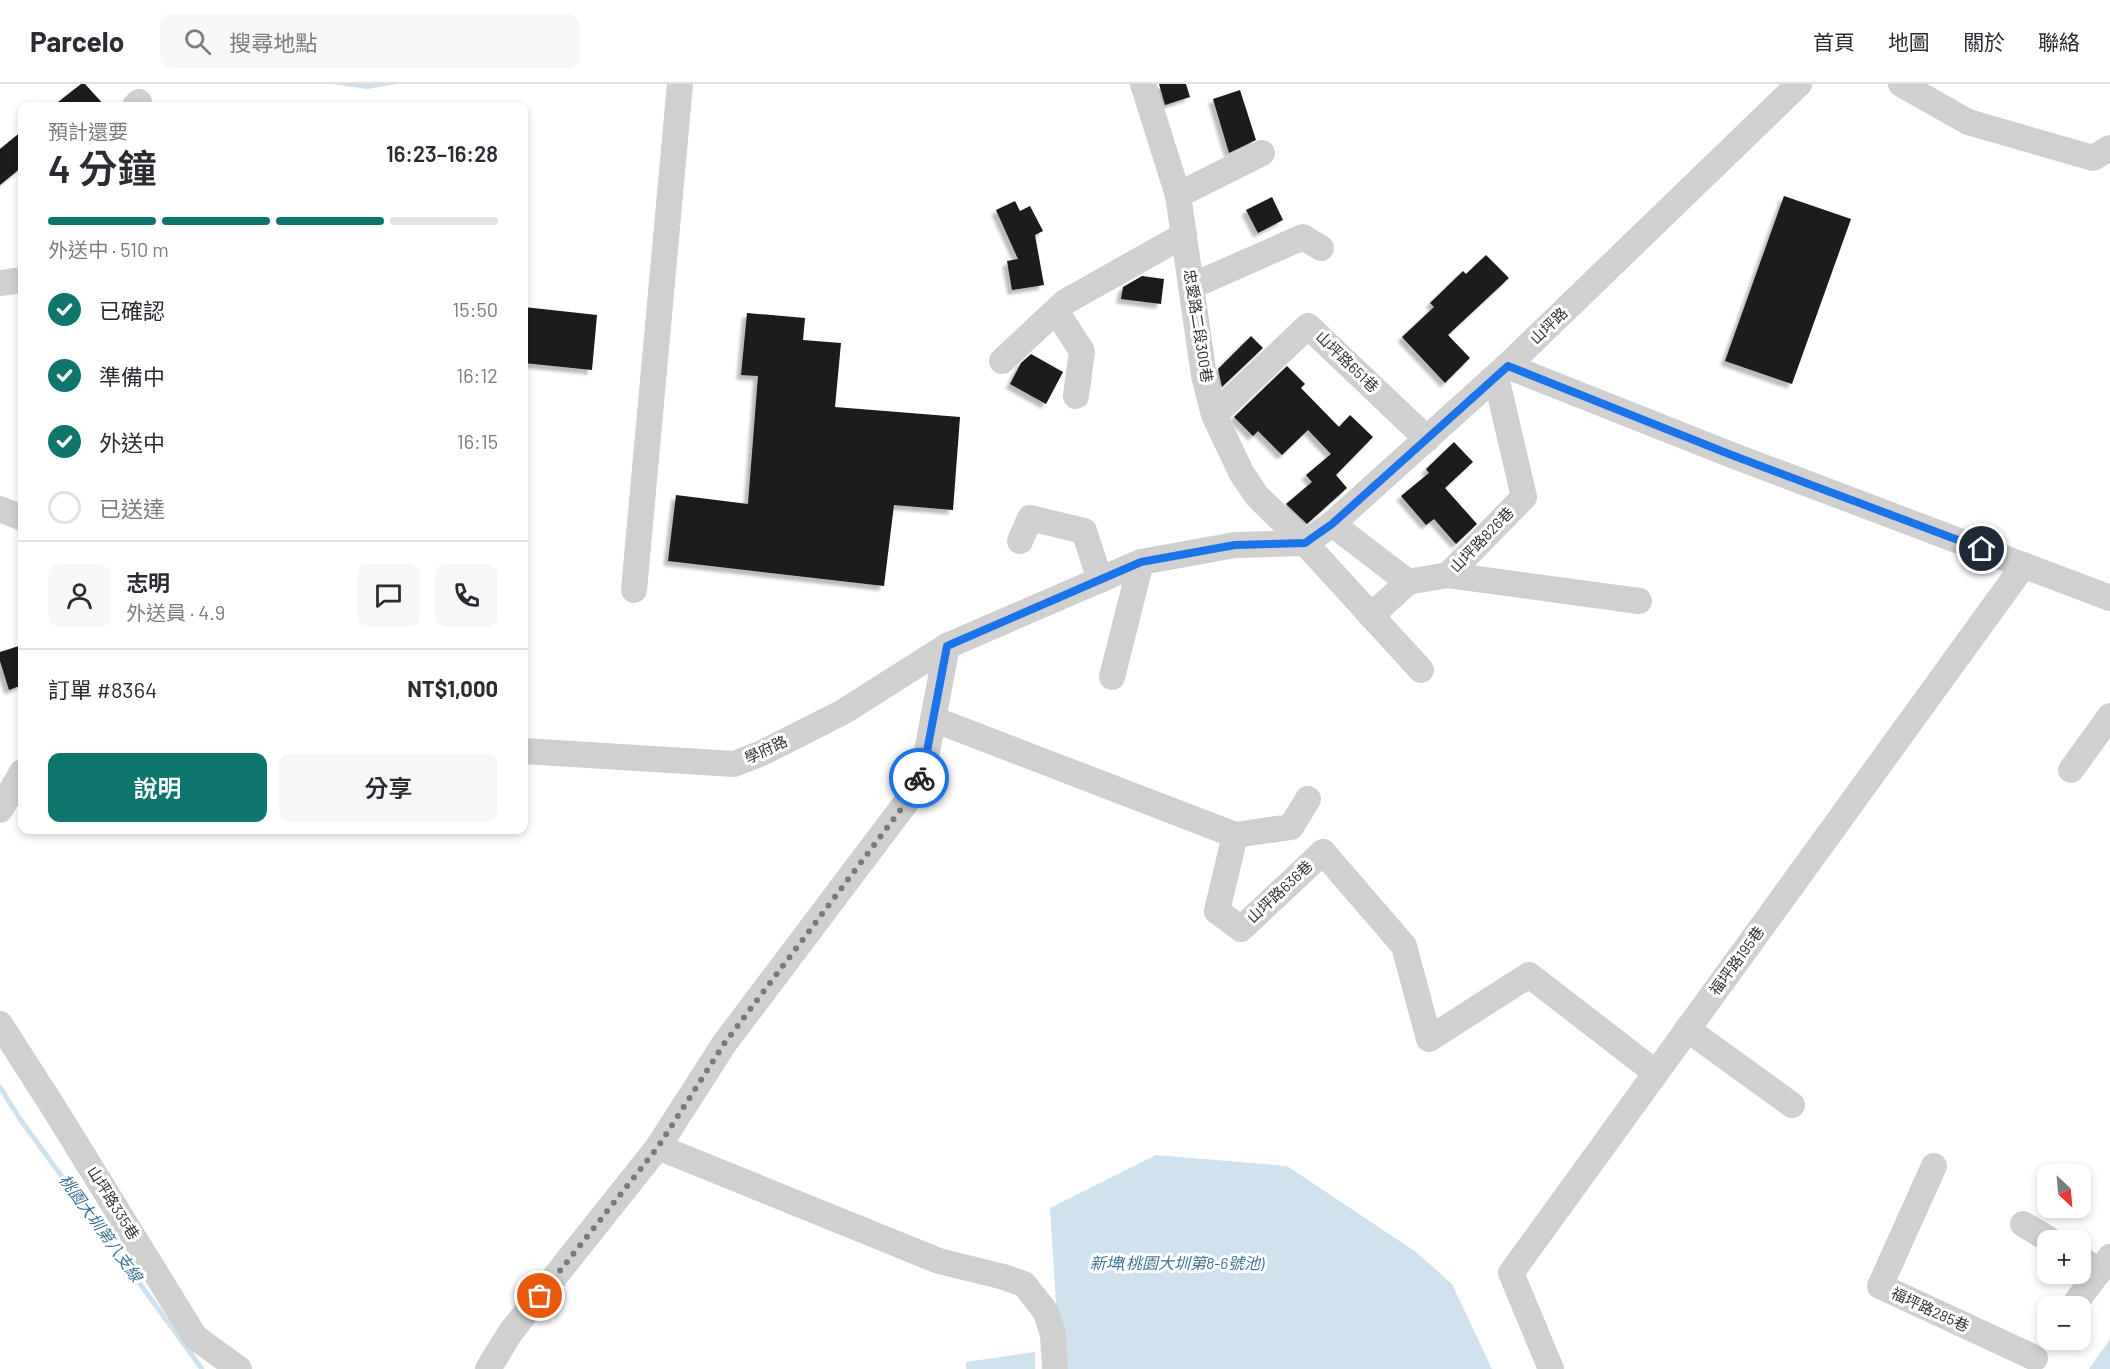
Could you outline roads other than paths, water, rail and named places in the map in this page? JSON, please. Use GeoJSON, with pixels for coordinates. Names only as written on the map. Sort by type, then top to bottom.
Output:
{"type":"FeatureCollection","features":[{"type":"Feature","properties":{"kind":"street"},"geometry":{"type":"LineString","coordinates":[[634,590],[680,84]]}},
{"type":"Feature","properties":{"kind":"street","name":"忠愛路二段300巷"},"geometry":{"type":"LineString","coordinates":[[1143,84],[1178,195],[1204,376],[1214,415],[1242,474],[1257,496],[1305,543],[1420,670]]}},
{"type":"Feature","properties":{"kind":"street","name":"山坪路"},"geometry":{"type":"LineString","coordinates":[[1305,543],[1332,524],[1502,371],[1799,84]]}},
{"type":"Feature","properties":{"kind":"street"},"geometry":{"type":"LineString","coordinates":[[1901,84],[1968,122],[2093,158],[2110,148]]}},
{"type":"Feature","properties":{"kind":"street"},"geometry":{"type":"LineString","coordinates":[[1178,195],[1262,153]]}},
{"type":"Feature","properties":{"kind":"street"},"geometry":{"type":"LineString","coordinates":[[1002,361],[1065,302],[1184,235]]}},
{"type":"Feature","properties":{"kind":"street"},"geometry":{"type":"LineString","coordinates":[[1192,286],[1303,237],[1321,248]]}},
{"type":"Feature","properties":{"kind":"street"},"geometry":{"type":"LineString","coordinates":[[0,283],[18,281]]}},
{"type":"Feature","properties":{"kind":"street"},"geometry":{"type":"LineString","coordinates":[[1056,311],[1082,351],[1076,396]]}},
{"type":"Feature","properties":{"kind":"street","name":"山坪路651巷"},"geometry":{"type":"LineString","coordinates":[[1214,415],[1308,326],[1427,439]]}},
{"type":"Feature","properties":{"kind":"street"},"geometry":{"type":"LineString","coordinates":[[1502,371],[2110,598]]}},
{"type":"Feature","properties":{"kind":"street","name":"山坪路826巷"},"geometry":{"type":"LineString","coordinates":[[1408,582],[1448,575],[1524,497],[1502,371]]}},
{"type":"Feature","properties":{"kind":"street"},"geometry":{"type":"LineString","coordinates":[[0,509],[18,516]]}},
{"type":"Feature","properties":{"kind":"street"},"geometry":{"type":"LineString","coordinates":[[1020,541],[1030,518],[1084,531],[1100,580]]}},
{"type":"Feature","properties":{"kind":"street"},"geometry":{"type":"LineString","coordinates":[[1332,524],[1408,582],[1371,616]]}},
{"type":"Feature","properties":{"kind":"street"},"geometry":{"type":"LineString","coordinates":[[489,1369],[510,1333],[658,1147],[724,1044],[911,796],[924,767],[947,646],[1141,562],[1235,545],[1305,543]]}},
{"type":"Feature","properties":{"kind":"street"},"geometry":{"type":"LineString","coordinates":[[1112,677],[1141,562]]}},
{"type":"Feature","properties":{"kind":"street","name":"福坪路195巷"},"geometry":{"type":"LineString","coordinates":[[1551,1369],[1511,1273],[2024,565]]}},
{"type":"Feature","properties":{"kind":"street"},"geometry":{"type":"LineString","coordinates":[[1448,575],[1640,601]]}},
{"type":"Feature","properties":{"kind":"street","name":"學府路"},"geometry":{"type":"LineString","coordinates":[[528,751],[734,764],[762,753],[843,712],[947,646]]}},
{"type":"Feature","properties":{"kind":"street"},"geometry":{"type":"LineString","coordinates":[[2071,770],[2110,716]]}},
{"type":"Feature","properties":{"kind":"street"},"geometry":{"type":"LineString","coordinates":[[933,719],[1235,835],[1291,827],[1308,800]]}},
{"type":"Feature","properties":{"kind":"street"},"geometry":{"type":"LineString","coordinates":[[0,810],[18,779]]}},
{"type":"Feature","properties":{"kind":"street","name":"山坪路636巷"},"geometry":{"type":"LineString","coordinates":[[1235,835],[1217,911],[1241,929],[1323,852],[1404,946],[1429,1039],[1529,975],[1656,1073]]}},
{"type":"Feature","properties":{"kind":"street","name":"山坪路335巷"},"geometry":{"type":"LineString","coordinates":[[0,1024],[195,1337],[239,1369]]}},
{"type":"Feature","properties":{"kind":"street"},"geometry":{"type":"LineString","coordinates":[[1687,1029],[1792,1105]]}},
{"type":"Feature","properties":{"kind":"street"},"geometry":{"type":"LineString","coordinates":[[658,1147],[939,1261],[1024,1284],[1046,1312],[1053,1335],[1055,1369]]}},
{"type":"Feature","properties":{"kind":"street","name":"福坪路285巷"},"geometry":{"type":"LineString","coordinates":[[1934,1166],[1880,1286],[2037,1356]]}},
{"type":"Feature","properties":{"kind":"street"},"geometry":{"type":"LineString","coordinates":[[2023,1224],[2037,1232]]}},
{"type":"Feature","properties":{"kind":"street"},"geometry":{"type":"LineString","coordinates":[[2078,1296],[2097,1262]]}},
{"type":"Feature","properties":{"kind":"water"},"geometry":{"type":"Polygon","coordinates":[[[331,84],[397,84],[367,89],[331,84]]]}},
{"type":"Feature","properties":{"kind":"water","name":"新埤(桃園大圳第8-6號池)"},"geometry":{"type":"Polygon","coordinates":[[[1156,1155],[1287,1166],[1416,1252],[1452,1284],[1492,1369],[1060,1369],[1050,1208],[1156,1155]]]}},
{"type":"Feature","properties":{"kind":"water"},"geometry":{"type":"Polygon","coordinates":[[[2110,1339],[2110,1369],[2089,1369],[2110,1339]]]}},
{"type":"Feature","properties":{"kind":"water"},"geometry":{"type":"Polygon","coordinates":[[[1035,1352],[1035,1369],[966,1369],[966,1362],[1035,1352]]]}},
{"type":"Feature","properties":{"kind":"waterway","name":"桃園大圳第八支線"},"geometry":{"type":"LineString","coordinates":[[0,1087],[20,1119],[202,1369]]}}]}
